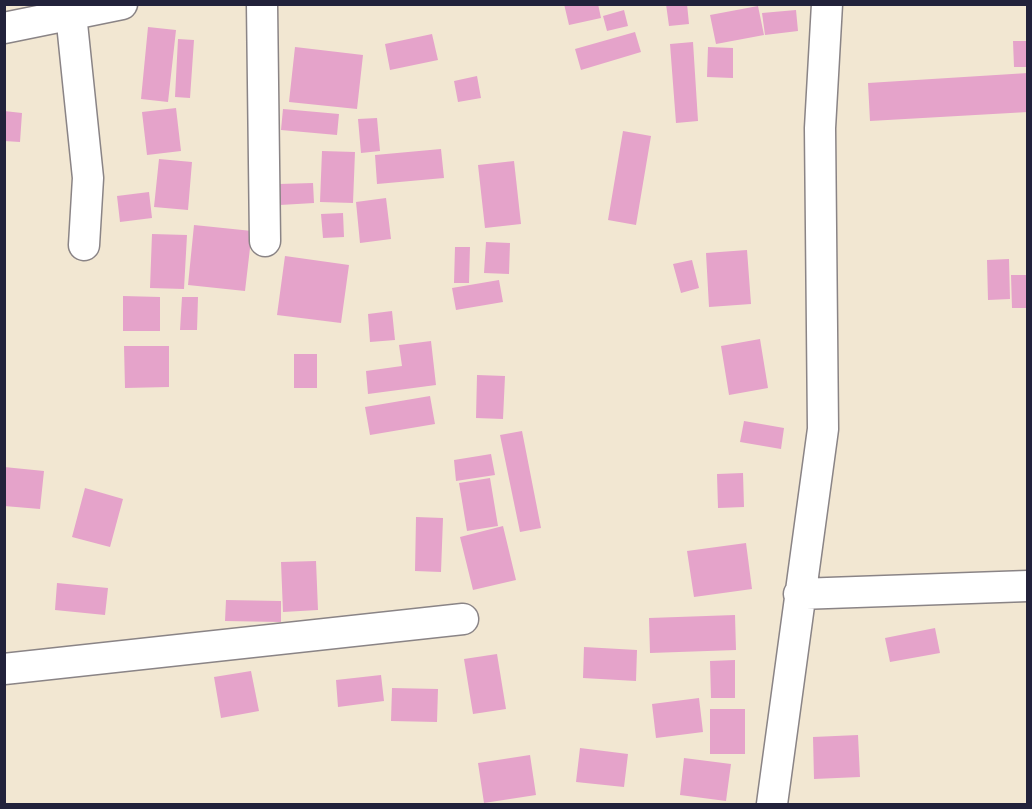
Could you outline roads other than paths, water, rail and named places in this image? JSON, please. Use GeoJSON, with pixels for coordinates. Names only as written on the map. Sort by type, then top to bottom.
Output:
{"type":"FeatureCollection","features":[{"type":"Feature","properties":{"kind":"street"},"geometry":{"type":"LineString","coordinates":[[4,28],[71,9],[122,4]]}},
{"type":"Feature","properties":{"kind":"street"},"geometry":{"type":"LineString","coordinates":[[262,4],[265,241]]}},
{"type":"Feature","properties":{"kind":"street"},"geometry":{"type":"LineString","coordinates":[[772,804],[823,429],[820,128],[827,4]]}},
{"type":"Feature","properties":{"kind":"street"},"geometry":{"type":"LineString","coordinates":[[71,9],[88,178],[84,245]]}},
{"type":"Feature","properties":{"kind":"street"},"geometry":{"type":"LineString","coordinates":[[799,594],[1028,586]]}},
{"type":"Feature","properties":{"kind":"street"},"geometry":{"type":"LineString","coordinates":[[4,669],[463,619]]}}]}
